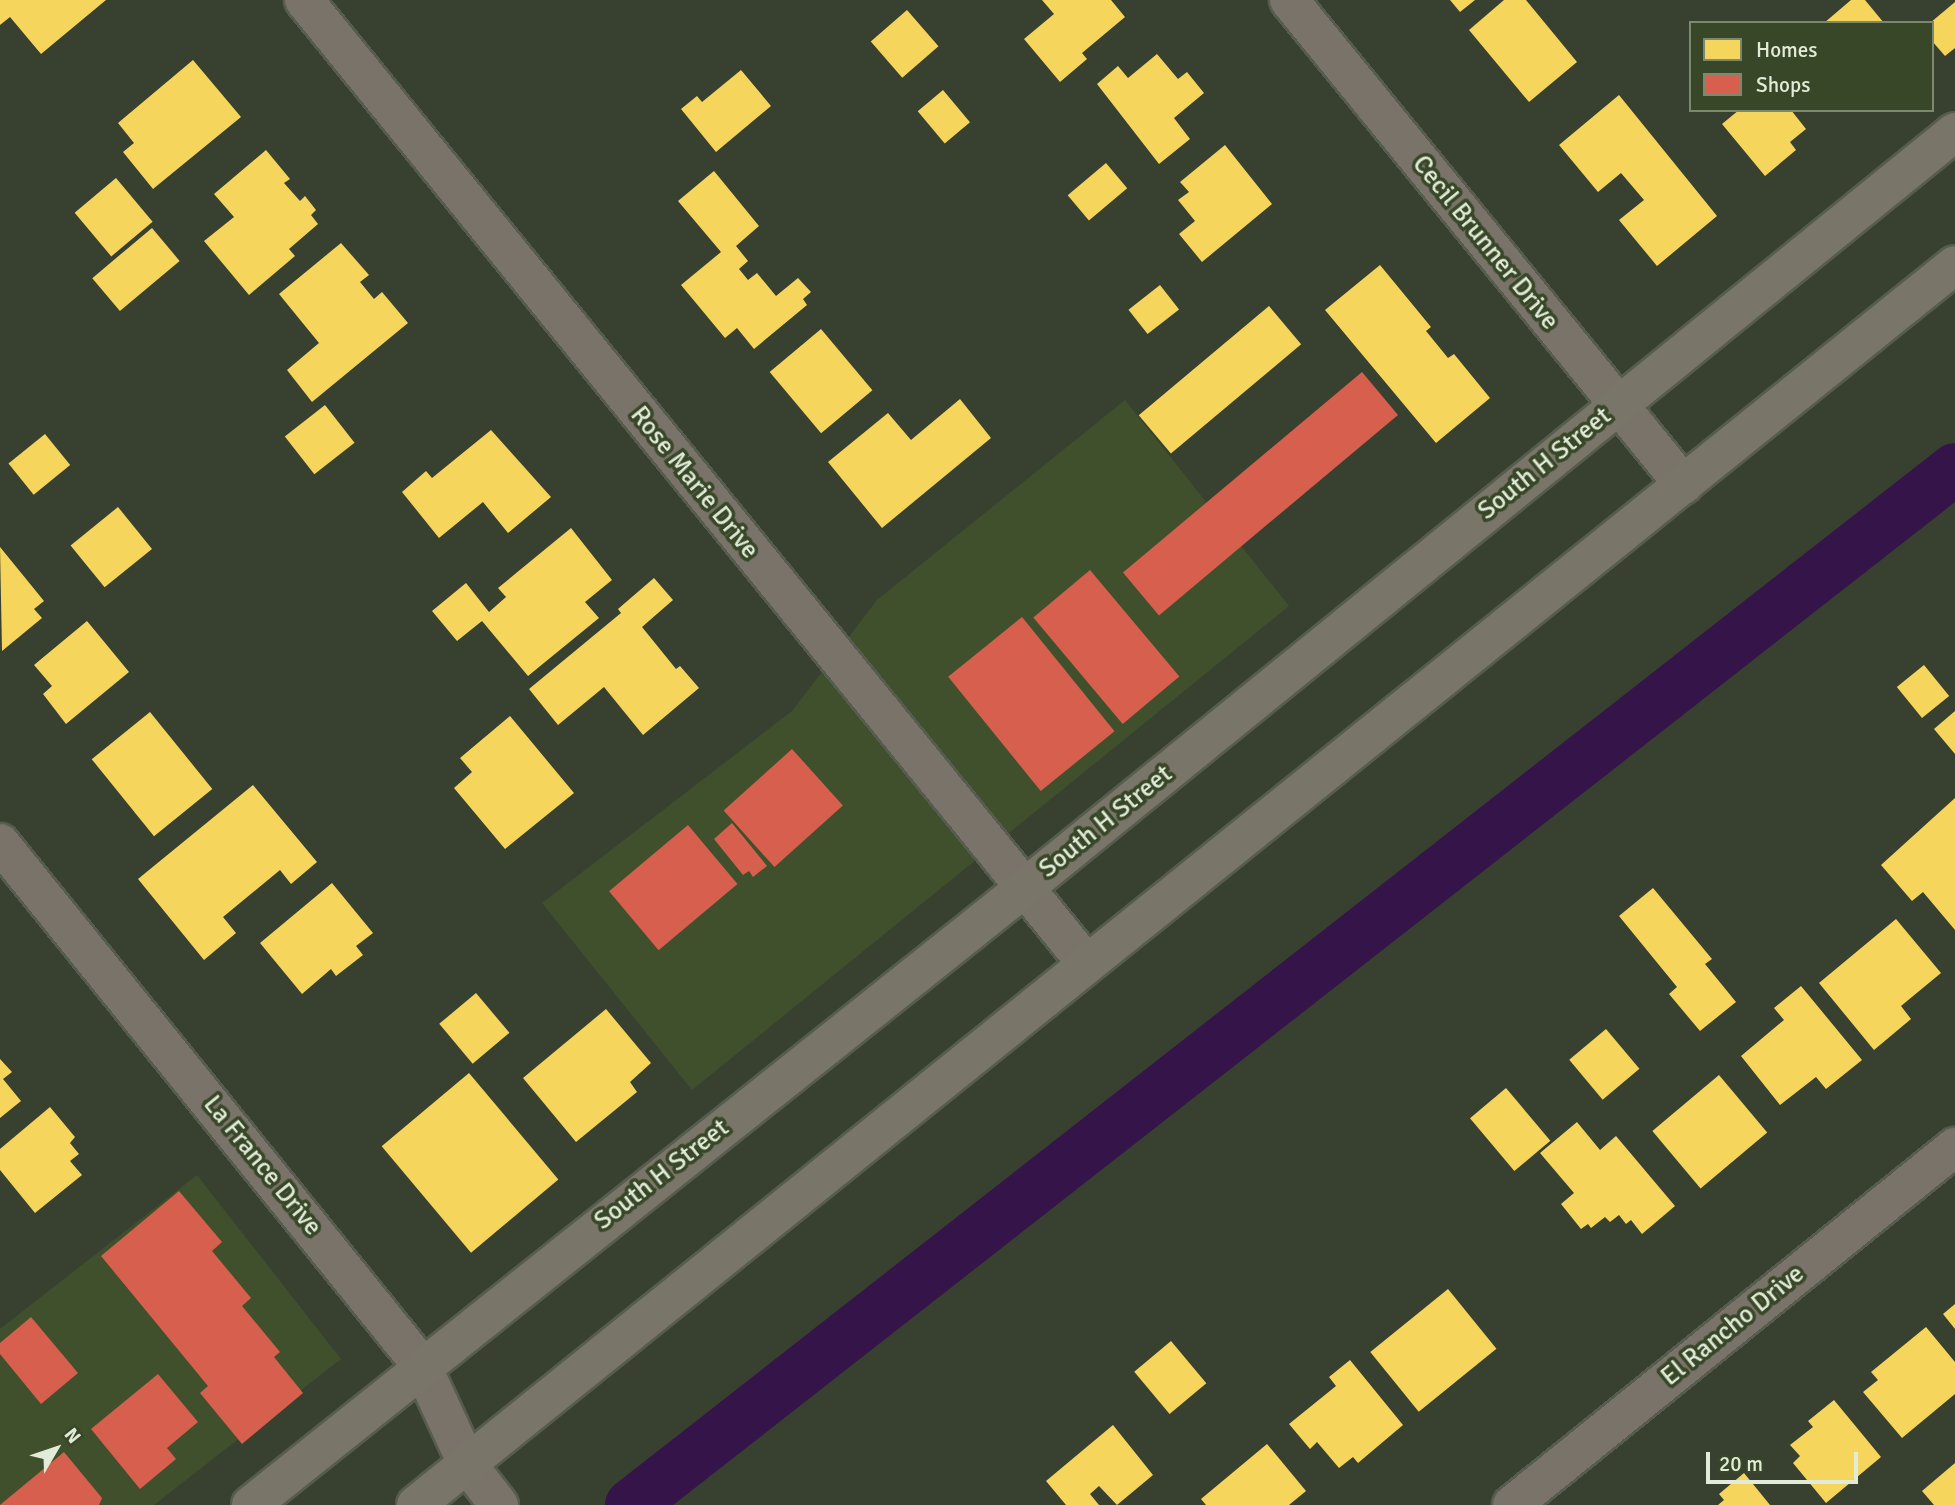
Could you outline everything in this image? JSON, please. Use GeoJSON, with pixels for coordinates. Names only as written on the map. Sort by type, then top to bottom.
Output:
{"type":"FeatureCollection","features":[{"type":"Feature","properties":{"kind":"street","name":"Rose Marie Drive"},"geometry":{"type":"LineString","coordinates":[[304,0],[1022,890],[1086,963]]}},
{"type":"Feature","properties":{"kind":"street","name":"Cecil Brunner Drive"},"geometry":{"type":"LineString","coordinates":[[1289,0],[1616,406],[1684,485]]}},
{"type":"Feature","properties":{"kind":"street","name":"South H Street"},"geometry":{"type":"LineString","coordinates":[[251,1505],[1022,890],[1955,132]]}},
{"type":"Feature","properties":{"kind":"street"},"geometry":{"type":"LineString","coordinates":[[416,1505],[1955,265]]}},
{"type":"Feature","properties":{"kind":"street","name":"La France Drive"},"geometry":{"type":"LineString","coordinates":[[0,843],[422,1366],[467,1464],[499,1505]]}},
{"type":"Feature","properties":{"kind":"street","name":"El Rancho Drive"},"geometry":{"type":"LineString","coordinates":[[1512,1505],[1955,1147]]}},
{"type":"Feature","properties":{"kind":"shaded area"},"geometry":{"type":"Polygon","coordinates":[[[1125,400],[1289,606],[692,1090],[542,903],[792,711],[877,600],[1125,400]]]}},
{"type":"Feature","properties":{"kind":"shaded area"},"geometry":{"type":"Polygon","coordinates":[[[197,1175],[341,1359],[154,1505],[0,1505],[0,1329],[197,1175]]]}},
{"type":"Feature","properties":{"kind":"building: Homes"},"geometry":{"type":"Polygon","coordinates":[[[0,0],[106,0],[41,54],[10,17],[0,25],[0,0]]]}},
{"type":"Feature","properties":{"kind":"building: Homes"},"geometry":{"type":"Polygon","coordinates":[[[1042,0],[1111,0],[1125,17],[1082,53],[1087,59],[1060,82],[1024,39],[1054,14],[1042,0]]]}},
{"type":"Feature","properties":{"kind":"building: Homes"},"geometry":{"type":"Polygon","coordinates":[[[1450,0],[1475,0],[1460,12],[1450,0]]]}},
{"type":"Feature","properties":{"kind":"building: Homes"},"geometry":{"type":"Polygon","coordinates":[[[1504,0],[1526,0],[1577,62],[1529,102],[1469,30],[1504,0]]]}},
{"type":"Feature","properties":{"kind":"building: Homes"},"geometry":{"type":"Polygon","coordinates":[[[1851,0],[1865,0],[1882,21],[1826,21],[1851,0]]]}},
{"type":"Feature","properties":{"kind":"building: Homes"},"geometry":{"type":"Polygon","coordinates":[[[1955,2],[1955,48],[1945,56],[1934,43],[1932,21],[1955,2]]]}},
{"type":"Feature","properties":{"kind":"building: Homes"},"geometry":{"type":"Polygon","coordinates":[[[907,10],[938,46],[902,78],[871,41],[907,10]]]}},
{"type":"Feature","properties":{"kind":"building: Homes"},"geometry":{"type":"Polygon","coordinates":[[[1157,54],[1178,79],[1187,72],[1204,93],[1174,118],[1190,139],[1159,164],[1097,84],[1118,66],[1128,78],[1157,54]]]}},
{"type":"Feature","properties":{"kind":"building: Homes"},"geometry":{"type":"Polygon","coordinates":[[[193,60],[241,117],[153,189],[123,152],[134,143],[118,123],[193,60]]]}},
{"type":"Feature","properties":{"kind":"building: Homes"},"geometry":{"type":"Polygon","coordinates":[[[741,70],[771,106],[716,152],[681,109],[697,96],[702,102],[741,70]]]}},
{"type":"Feature","properties":{"kind":"building: Homes"},"geometry":{"type":"Polygon","coordinates":[[[943,90],[970,122],[945,143],[918,111],[943,90]]]}},
{"type":"Feature","properties":{"kind":"building: Homes"},"geometry":{"type":"Polygon","coordinates":[[[1619,95],[1717,216],[1657,266],[1619,220],[1644,200],[1621,173],[1598,192],[1559,145],[1619,95]]]}},
{"type":"Feature","properties":{"kind":"building: Homes"},"geometry":{"type":"Polygon","coordinates":[[[1737,112],[1793,112],[1806,129],[1790,142],[1796,150],[1765,176],[1722,124],[1737,112]]]}},
{"type":"Feature","properties":{"kind":"building: Homes"},"geometry":{"type":"Polygon","coordinates":[[[1225,145],[1272,204],[1202,262],[1179,234],[1195,221],[1178,200],[1189,192],[1180,182],[1225,145]]]}},
{"type":"Feature","properties":{"kind":"building: Homes"},"geometry":{"type":"Polygon","coordinates":[[[266,150],[290,179],[284,183],[300,201],[305,196],[316,210],[311,215],[318,224],[289,249],[295,256],[249,295],[204,241],[234,217],[214,194],[266,150]]]}},
{"type":"Feature","properties":{"kind":"building: Homes"},"geometry":{"type":"Polygon","coordinates":[[[1106,163],[1127,188],[1089,220],[1068,195],[1106,163]]]}},
{"type":"Feature","properties":{"kind":"building: Homes"},"geometry":{"type":"Polygon","coordinates":[[[714,171],[759,226],[736,246],[748,261],[739,269],[748,280],[757,273],[776,296],[798,278],[811,292],[803,299],[807,305],[754,349],[737,328],[725,338],[681,285],[721,252],[678,201],[714,171]]]}},
{"type":"Feature","properties":{"kind":"building: Homes"},"geometry":{"type":"Polygon","coordinates":[[[116,178],[153,222],[111,256],[75,213],[116,178]]]}},
{"type":"Feature","properties":{"kind":"building: Homes"},"geometry":{"type":"Polygon","coordinates":[[[152,228],[180,261],[120,311],[92,278],[152,228]]]}},
{"type":"Feature","properties":{"kind":"building: Homes"},"geometry":{"type":"Polygon","coordinates":[[[341,243],[369,275],[360,282],[374,299],[382,292],[408,323],[312,402],[287,370],[319,343],[279,294],[341,243]]]}},
{"type":"Feature","properties":{"kind":"building: Homes"},"geometry":{"type":"Polygon","coordinates":[[[1380,265],[1431,327],[1426,331],[1448,358],[1454,354],[1490,398],[1436,443],[1325,310],[1380,265]]]}},
{"type":"Feature","properties":{"kind":"building: Homes"},"geometry":{"type":"Polygon","coordinates":[[[1160,285],[1179,309],[1148,334],[1128,310],[1160,285]]]}},
{"type":"Feature","properties":{"kind":"building: Homes"},"geometry":{"type":"Polygon","coordinates":[[[1269,306],[1301,344],[1171,454],[1139,415],[1269,306]]]}},
{"type":"Feature","properties":{"kind":"building: Homes"},"geometry":{"type":"Polygon","coordinates":[[[821,329],[872,390],[821,433],[770,372],[821,329]]]}},
{"type":"Feature","properties":{"kind":"building: Homes"},"geometry":{"type":"Polygon","coordinates":[[[960,399],[991,438],[882,528],[828,462],[888,413],[911,440],[960,399]]]}},
{"type":"Feature","properties":{"kind":"building: Homes"},"geometry":{"type":"Polygon","coordinates":[[[325,405],[355,443],[314,474],[285,436],[325,405]]]}},
{"type":"Feature","properties":{"kind":"building: Homes"},"geometry":{"type":"Polygon","coordinates":[[[491,430],[551,497],[508,533],[483,502],[439,538],[402,492],[426,471],[432,478],[491,430]]]}},
{"type":"Feature","properties":{"kind":"building: Homes"},"geometry":{"type":"Polygon","coordinates":[[[45,434],[70,465],[34,495],[8,464],[45,434]]]}},
{"type":"Feature","properties":{"kind":"building: Homes"},"geometry":{"type":"Polygon","coordinates":[[[118,507],[152,549],[105,587],[71,545],[118,507]]]}},
{"type":"Feature","properties":{"kind":"building: Homes"},"geometry":{"type":"Polygon","coordinates":[[[571,528],[612,580],[585,602],[599,618],[528,676],[482,621],[457,641],[432,611],[466,583],[489,612],[506,597],[498,588],[571,528]]]}},
{"type":"Feature","properties":{"kind":"building: Homes"},"geometry":{"type":"Polygon","coordinates":[[[0,547],[44,601],[34,609],[42,618],[2,651],[0,547]]]}},
{"type":"Feature","properties":{"kind":"building: Homes"},"geometry":{"type":"Polygon","coordinates":[[[654,578],[673,600],[642,627],[676,669],[680,666],[699,688],[643,735],[604,687],[558,725],[529,689],[621,613],[618,609],[654,578]]]}},
{"type":"Feature","properties":{"kind":"building: Homes"},"geometry":{"type":"Polygon","coordinates":[[[87,621],[129,672],[66,724],[43,694],[52,686],[34,665],[87,621]]]}},
{"type":"Feature","properties":{"kind":"building: Homes"},"geometry":{"type":"Polygon","coordinates":[[[1924,665],[1949,696],[1922,718],[1897,687],[1924,665]]]}},
{"type":"Feature","properties":{"kind":"building: Homes"},"geometry":{"type":"Polygon","coordinates":[[[1955,711],[1955,754],[1934,729],[1955,711]]]}},
{"type":"Feature","properties":{"kind":"building: Homes"},"geometry":{"type":"Polygon","coordinates":[[[150,712],[212,789],[154,836],[92,759],[150,712]]]}},
{"type":"Feature","properties":{"kind":"building: Homes"},"geometry":{"type":"Polygon","coordinates":[[[510,716],[574,793],[505,849],[454,788],[472,772],[460,758],[510,716]]]}},
{"type":"Feature","properties":{"kind":"building: Homes"},"geometry":{"type":"Polygon","coordinates":[[[253,785],[317,862],[291,884],[280,870],[223,917],[236,933],[204,960],[138,879],[253,785]]]}},
{"type":"Feature","properties":{"kind":"building: Homes"},"geometry":{"type":"Polygon","coordinates":[[[1955,798],[1955,930],[1923,892],[1912,901],[1881,865],[1955,798]]]}},
{"type":"Feature","properties":{"kind":"building: Homes"},"geometry":{"type":"Polygon","coordinates":[[[332,883],[373,933],[356,946],[363,955],[336,976],[331,969],[302,994],[260,943],[332,883]]]}},
{"type":"Feature","properties":{"kind":"building: Homes"},"geometry":{"type":"Polygon","coordinates":[[[1653,888],[1712,959],[1705,964],[1736,1002],[1700,1031],[1669,994],[1677,987],[1619,916],[1653,888]]]}},
{"type":"Feature","properties":{"kind":"building: Homes"},"geometry":{"type":"Polygon","coordinates":[[[1896,919],[1941,973],[1901,1006],[1911,1019],[1874,1050],[1819,983],[1896,919]]]}},
{"type":"Feature","properties":{"kind":"building: Homes"},"geometry":{"type":"Polygon","coordinates":[[[1801,986],[1862,1060],[1826,1089],[1816,1077],[1780,1105],[1741,1056],[1784,1020],[1774,1008],[1801,986]]]}},
{"type":"Feature","properties":{"kind":"building: Homes"},"geometry":{"type":"Polygon","coordinates":[[[476,993],[509,1033],[473,1064],[439,1024],[476,993]]]}},
{"type":"Feature","properties":{"kind":"building: Homes"},"geometry":{"type":"Polygon","coordinates":[[[606,1009],[651,1063],[630,1082],[637,1092],[576,1142],[523,1078],[606,1009]]]}},
{"type":"Feature","properties":{"kind":"building: Homes"},"geometry":{"type":"Polygon","coordinates":[[[1606,1029],[1639,1069],[1603,1100],[1569,1060],[1606,1029]]]}},
{"type":"Feature","properties":{"kind":"building: Homes"},"geometry":{"type":"Polygon","coordinates":[[[0,1059],[12,1072],[3,1079],[21,1101],[0,1118],[0,1059]]]}},
{"type":"Feature","properties":{"kind":"building: Homes"},"geometry":{"type":"Polygon","coordinates":[[[469,1073],[558,1179],[471,1253],[382,1146],[469,1073]]]}},
{"type":"Feature","properties":{"kind":"building: Homes"},"geometry":{"type":"Polygon","coordinates":[[[1719,1075],[1767,1132],[1701,1188],[1652,1131],[1719,1075]]]}},
{"type":"Feature","properties":{"kind":"building: Homes"},"geometry":{"type":"Polygon","coordinates":[[[1506,1088],[1550,1141],[1514,1171],[1470,1118],[1506,1088]]]}},
{"type":"Feature","properties":{"kind":"building: Homes"},"geometry":{"type":"Polygon","coordinates":[[[50,1107],[75,1137],[70,1143],[79,1154],[70,1161],[82,1175],[35,1213],[0,1170],[0,1149],[50,1107]]]}},
{"type":"Feature","properties":{"kind":"building: Homes"},"geometry":{"type":"Polygon","coordinates":[[[1577,1122],[1600,1150],[1616,1136],[1675,1206],[1642,1234],[1631,1220],[1626,1224],[1619,1215],[1610,1222],[1605,1217],[1591,1228],[1588,1224],[1581,1229],[1561,1204],[1574,1193],[1540,1153],[1577,1122]]]}},
{"type":"Feature","properties":{"kind":"building: Homes"},"geometry":{"type":"Polygon","coordinates":[[[1448,1289],[1496,1349],[1419,1412],[1370,1352],[1448,1289]]]}},
{"type":"Feature","properties":{"kind":"building: Homes"},"geometry":{"type":"Polygon","coordinates":[[[1955,1304],[1955,1329],[1943,1314],[1955,1304]]]}},
{"type":"Feature","properties":{"kind":"building: Homes"},"geometry":{"type":"Polygon","coordinates":[[[1926,1327],[1955,1362],[1955,1394],[1902,1438],[1863,1392],[1878,1380],[1871,1372],[1926,1327]]]}},
{"type":"Feature","properties":{"kind":"building: Homes"},"geometry":{"type":"Polygon","coordinates":[[[1171,1341],[1206,1383],[1170,1414],[1134,1372],[1171,1341]]]}},
{"type":"Feature","properties":{"kind":"building: Homes"},"geometry":{"type":"Polygon","coordinates":[[[1350,1360],[1403,1425],[1358,1463],[1353,1457],[1339,1468],[1317,1442],[1310,1449],[1289,1424],[1336,1386],[1329,1377],[1350,1360]]]}},
{"type":"Feature","properties":{"kind":"building: Homes"},"geometry":{"type":"Polygon","coordinates":[[[1834,1400],[1881,1457],[1826,1503],[1793,1463],[1800,1456],[1790,1445],[1813,1427],[1808,1421],[1834,1400]]]}},
{"type":"Feature","properties":{"kind":"building: Homes"},"geometry":{"type":"Polygon","coordinates":[[[1113,1425],[1153,1475],[1117,1505],[1099,1486],[1090,1494],[1099,1505],[1066,1505],[1046,1481],[1113,1425]]]}},
{"type":"Feature","properties":{"kind":"building: Homes"},"geometry":{"type":"Polygon","coordinates":[[[1267,1444],[1306,1491],[1289,1505],[1206,1505],[1201,1499],[1267,1444]]]}},
{"type":"Feature","properties":{"kind":"building: Homes"},"geometry":{"type":"Polygon","coordinates":[[[1955,1463],[1955,1505],[1934,1505],[1922,1491],[1955,1463]]]}},
{"type":"Feature","properties":{"kind":"building: Homes"},"geometry":{"type":"Polygon","coordinates":[[[1744,1473],[1770,1505],[1718,1505],[1724,1500],[1719,1494],[1744,1473]]]}},
{"type":"Feature","properties":{"kind":"building: Shops"},"geometry":{"type":"Polygon","coordinates":[[[1362,372],[1398,415],[1159,615],[1123,573],[1362,372]]]}},
{"type":"Feature","properties":{"kind":"building: Shops"},"geometry":{"type":"Polygon","coordinates":[[[1090,570],[1179,676],[1123,724],[1033,618],[1090,570]]]}},
{"type":"Feature","properties":{"kind":"building: Shops"},"geometry":{"type":"Polygon","coordinates":[[[1022,617],[1115,731],[1041,791],[948,677],[1022,617]]]}},
{"type":"Feature","properties":{"kind":"building: Shops"},"geometry":{"type":"Polygon","coordinates":[[[792,749],[843,805],[774,867],[724,811],[792,749]]]}},
{"type":"Feature","properties":{"kind":"building: Shops"},"geometry":{"type":"Polygon","coordinates":[[[732,823],[767,866],[753,877],[749,871],[743,875],[714,839],[732,823]]]}},
{"type":"Feature","properties":{"kind":"building: Shops"},"geometry":{"type":"Polygon","coordinates":[[[688,825],[737,884],[659,950],[609,891],[688,825]]]}},
{"type":"Feature","properties":{"kind":"building: Shops"},"geometry":{"type":"Polygon","coordinates":[[[179,1191],[222,1242],[212,1251],[251,1298],[242,1306],[280,1352],[274,1357],[303,1393],[242,1444],[200,1393],[208,1386],[101,1256],[179,1191]]]}},
{"type":"Feature","properties":{"kind":"building: Shops"},"geometry":{"type":"Polygon","coordinates":[[[31,1317],[78,1373],[41,1404],[0,1354],[0,1343],[31,1317]]]}},
{"type":"Feature","properties":{"kind":"building: Shops"},"geometry":{"type":"Polygon","coordinates":[[[158,1374],[198,1422],[167,1448],[176,1459],[140,1489],[91,1429],[158,1374]]]}},
{"type":"Feature","properties":{"kind":"building: Shops"},"geometry":{"type":"Polygon","coordinates":[[[64,1452],[102,1498],[99,1505],[0,1505],[64,1452]]]}},
{"type":"Feature","properties":{"kind":"waterway"},"geometry":{"type":"LineString","coordinates":[[631,1505],[1955,469]]}}]}
